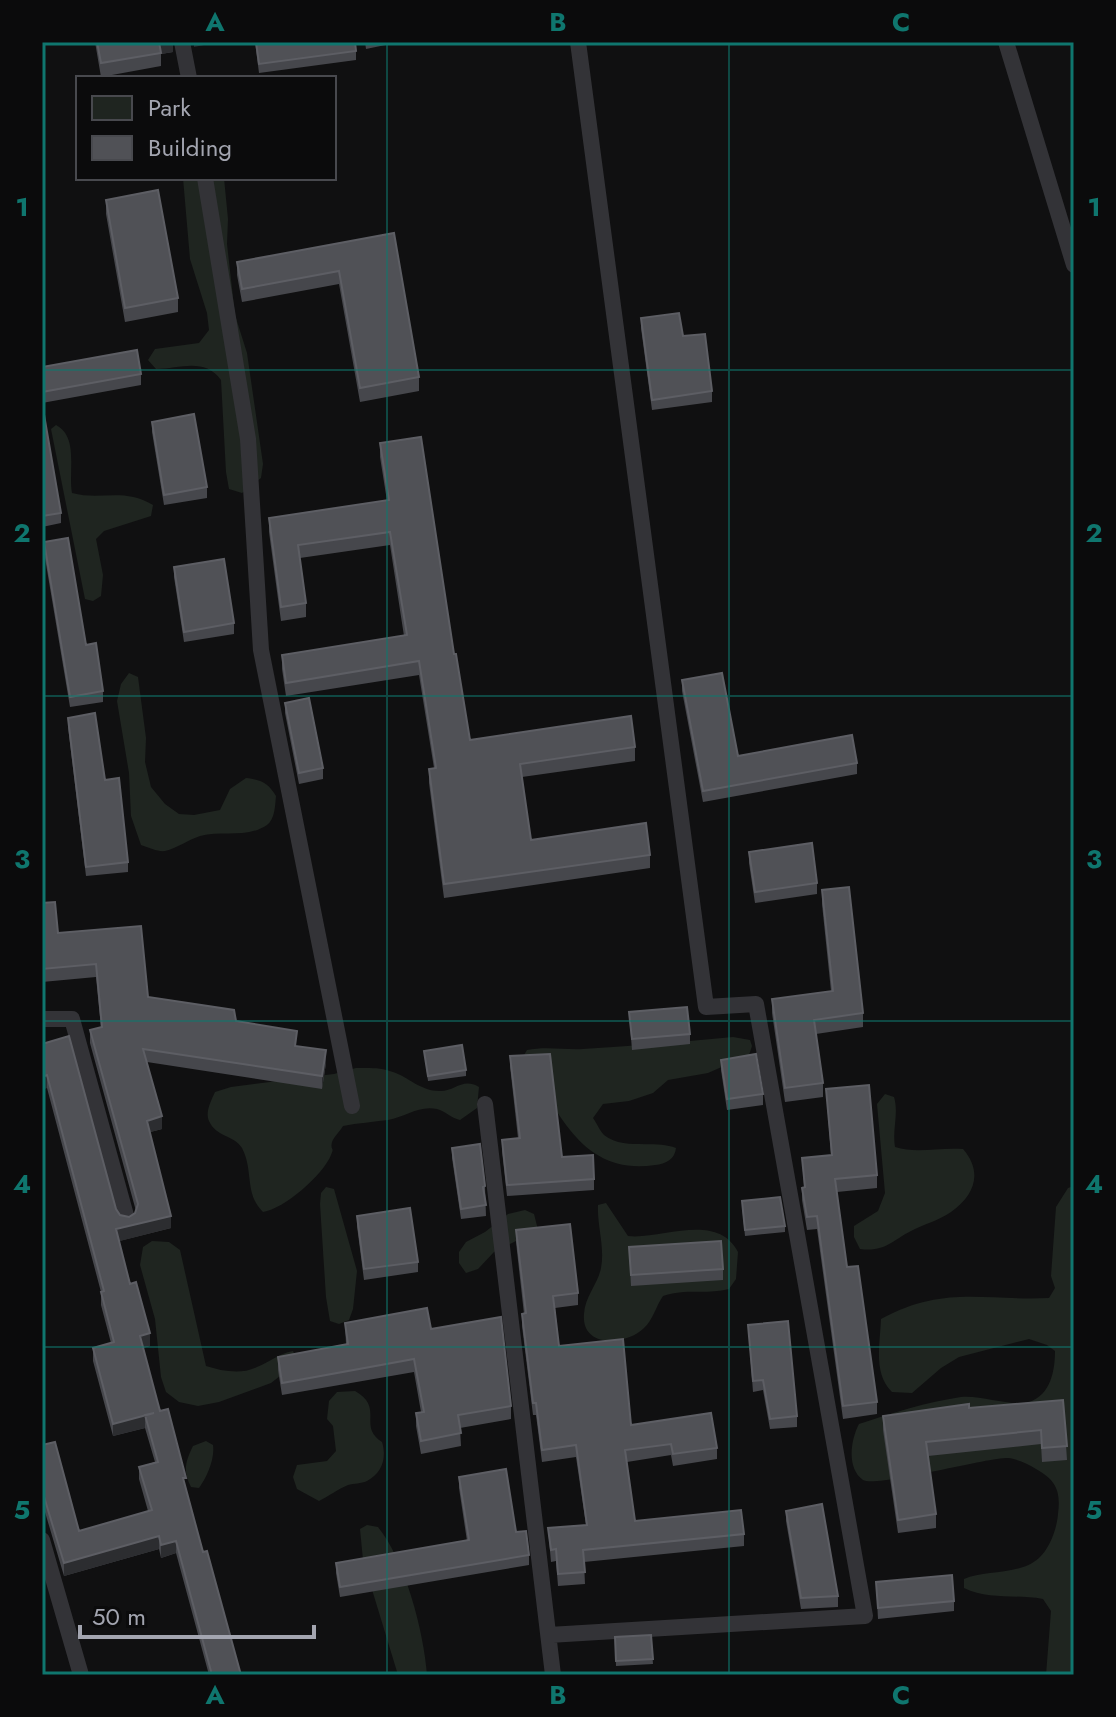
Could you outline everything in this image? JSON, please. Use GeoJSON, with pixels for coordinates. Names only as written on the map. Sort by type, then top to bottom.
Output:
{"type":"FeatureCollection","features":[{"type":"Feature","properties":{"kind":"lane"},"geometry":{"type":"LineString","coordinates":[[182,42],[189,76]]}},
{"type":"Feature","properties":{"kind":"lane"},"geometry":{"type":"LineString","coordinates":[[549,1635],[865,1616],[756,1004],[706,1007],[578,42]]}},
{"type":"Feature","properties":{"kind":"lane"},"geometry":{"type":"LineString","coordinates":[[1006,42],[1074,265]]}},
{"type":"Feature","properties":{"kind":"lane"},"geometry":{"type":"LineString","coordinates":[[205,180],[248,439],[261,650],[352,1106]]}},
{"type":"Feature","properties":{"kind":"lane"},"geometry":{"type":"LineString","coordinates":[[42,1019],[72,1019],[127,1219]]}},
{"type":"Feature","properties":{"kind":"lane"},"geometry":{"type":"LineString","coordinates":[[485,1104],[553,1675]]}},
{"type":"Feature","properties":{"kind":"lane"},"geometry":{"type":"LineString","coordinates":[[42,1540],[81,1675]]}},
{"type":"Feature","properties":{"kind":"green space"},"geometry":{"type":"Polygon","coordinates":[[[183,180],[224,180],[235,315],[247,353],[263,464],[261,478],[242,493],[229,489],[221,380],[199,366],[156,369],[148,360],[155,349],[199,343],[209,330],[207,313],[190,259],[183,180]]]}},
{"type":"Feature","properties":{"kind":"green space"},"geometry":{"type":"Polygon","coordinates":[[[56,425],[63,430],[70,446],[72,493],[122,495],[153,505],[151,516],[104,531],[96,539],[103,575],[101,596],[93,601],[85,599],[51,429],[56,425]]]}},
{"type":"Feature","properties":{"kind":"green space"},"geometry":{"type":"Polygon","coordinates":[[[129,673],[138,677],[146,738],[145,762],[151,787],[165,804],[179,814],[194,815],[220,810],[230,789],[246,778],[252,779],[267,785],[276,796],[273,816],[267,825],[251,832],[200,836],[165,851],[141,845],[131,816],[129,773],[117,701],[121,684],[129,673]]]}},
{"type":"Feature","properties":{"kind":"green space"},"geometry":{"type":"Polygon","coordinates":[[[733,1037],[750,1040],[749,1055],[708,1073],[668,1080],[653,1093],[629,1101],[603,1104],[593,1118],[612,1140],[676,1148],[669,1160],[655,1165],[629,1166],[608,1160],[589,1149],[560,1116],[524,1055],[527,1050],[534,1049],[583,1049],[733,1037]]]}},
{"type":"Feature","properties":{"kind":"green space"},"geometry":{"type":"Polygon","coordinates":[[[356,1068],[388,1070],[432,1090],[445,1091],[463,1084],[473,1084],[479,1087],[477,1108],[460,1120],[430,1108],[388,1120],[343,1126],[332,1142],[333,1151],[327,1163],[312,1181],[281,1205],[263,1212],[253,1197],[242,1148],[216,1130],[209,1121],[208,1110],[215,1092],[356,1068]]]}},
{"type":"Feature","properties":{"kind":"green space"},"geometry":{"type":"Polygon","coordinates":[[[885,1094],[894,1097],[895,1147],[912,1150],[963,1149],[973,1166],[974,1183],[966,1198],[947,1215],[888,1245],[860,1249],[854,1237],[854,1226],[878,1211],[885,1193],[877,1104],[885,1094]]]}},
{"type":"Feature","properties":{"kind":"green space"},"geometry":{"type":"Polygon","coordinates":[[[1074,1186],[1074,1675],[1046,1675],[1051,1611],[1043,1599],[973,1592],[964,1588],[964,1579],[1023,1567],[1043,1554],[1057,1520],[1059,1499],[1053,1482],[1030,1465],[1008,1458],[908,1477],[863,1480],[854,1468],[852,1453],[859,1424],[961,1397],[1029,1402],[1047,1388],[1053,1374],[1055,1351],[1029,1339],[959,1357],[912,1393],[892,1392],[880,1367],[881,1319],[904,1308],[944,1298],[1049,1298],[1055,1288],[1051,1276],[1056,1207],[1068,1188],[1074,1186]]]}},
{"type":"Feature","properties":{"kind":"green space"},"geometry":{"type":"Polygon","coordinates":[[[326,1187],[334,1189],[357,1271],[353,1309],[349,1320],[339,1324],[330,1321],[326,1297],[320,1204],[321,1193],[326,1187]]]}},
{"type":"Feature","properties":{"kind":"green space"},"geometry":{"type":"Polygon","coordinates":[[[606,1203],[628,1236],[703,1230],[729,1240],[738,1252],[736,1279],[729,1289],[663,1296],[650,1321],[636,1334],[617,1340],[597,1338],[585,1325],[584,1314],[601,1268],[598,1205],[606,1203]]]}},
{"type":"Feature","properties":{"kind":"green space"},"geometry":{"type":"Polygon","coordinates":[[[525,1210],[534,1214],[538,1230],[494,1252],[478,1269],[466,1273],[459,1263],[459,1252],[466,1242],[508,1214],[525,1210]]]}},
{"type":"Feature","properties":{"kind":"green space"},"geometry":{"type":"Polygon","coordinates":[[[152,1241],[169,1242],[180,1250],[206,1366],[225,1371],[245,1371],[293,1351],[298,1362],[271,1383],[219,1402],[198,1406],[179,1402],[166,1392],[161,1377],[155,1319],[140,1265],[143,1247],[152,1241]]]}},
{"type":"Feature","properties":{"kind":"green space"},"geometry":{"type":"Polygon","coordinates":[[[355,1391],[368,1404],[371,1430],[382,1442],[382,1464],[367,1481],[348,1485],[319,1501],[297,1489],[293,1477],[297,1465],[327,1461],[336,1451],[333,1426],[327,1419],[329,1401],[337,1392],[355,1391]]]}},
{"type":"Feature","properties":{"kind":"green space"},"geometry":{"type":"Polygon","coordinates":[[[206,1441],[213,1445],[210,1468],[199,1488],[191,1487],[186,1472],[188,1457],[193,1446],[206,1441]]]}},
{"type":"Feature","properties":{"kind":"green space"},"geometry":{"type":"Polygon","coordinates":[[[367,1525],[378,1527],[405,1577],[422,1638],[427,1675],[398,1675],[363,1560],[360,1529],[367,1525]]]}},
{"type":"Feature","properties":{"kind":"building"},"geometry":{"type":"Polygon","coordinates":[[[97,42],[159,42],[161,53],[101,63],[97,42]]]}},
{"type":"Feature","properties":{"kind":"building"},"geometry":{"type":"Polygon","coordinates":[[[256,42],[355,42],[356,51],[259,64],[256,42]]]}},
{"type":"Feature","properties":{"kind":"building"},"geometry":{"type":"Polygon","coordinates":[[[158,190],[178,298],[125,308],[106,200],[158,190]]]}},
{"type":"Feature","properties":{"kind":"building"},"geometry":{"type":"Polygon","coordinates":[[[394,233],[419,377],[360,388],[339,271],[242,289],[237,262],[394,233]]]}},
{"type":"Feature","properties":{"kind":"building"},"geometry":{"type":"Polygon","coordinates":[[[679,313],[683,336],[705,334],[712,391],[652,400],[641,318],[679,313]]]}},
{"type":"Feature","properties":{"kind":"building"},"geometry":{"type":"Polygon","coordinates":[[[137,350],[141,374],[42,392],[42,367],[137,350]]]}},
{"type":"Feature","properties":{"kind":"building"},"geometry":{"type":"Polygon","coordinates":[[[42,403],[61,513],[42,516],[42,403]]]}},
{"type":"Feature","properties":{"kind":"building"},"geometry":{"type":"Polygon","coordinates":[[[194,414],[207,487],[164,495],[152,422],[194,414]]]}},
{"type":"Feature","properties":{"kind":"building"},"geometry":{"type":"Polygon","coordinates":[[[421,437],[470,740],[631,716],[635,747],[520,764],[531,840],[646,823],[650,855],[444,884],[429,769],[436,768],[419,661],[286,683],[282,655],[407,635],[390,532],[298,545],[306,603],[281,607],[269,518],[389,500],[380,443],[421,437]]]}},
{"type":"Feature","properties":{"kind":"building"},"geometry":{"type":"Polygon","coordinates":[[[68,538],[86,645],[96,643],[103,691],[70,697],[44,542],[68,538]]]}},
{"type":"Feature","properties":{"kind":"building"},"geometry":{"type":"Polygon","coordinates":[[[224,559],[234,623],[184,632],[174,567],[224,559]]]}},
{"type":"Feature","properties":{"kind":"building"},"geometry":{"type":"Polygon","coordinates":[[[722,673],[738,756],[852,735],[857,763],[703,791],[682,680],[722,673]]]}},
{"type":"Feature","properties":{"kind":"building"},"geometry":{"type":"Polygon","coordinates":[[[309,698],[323,768],[299,773],[285,703],[309,698]]]}},
{"type":"Feature","properties":{"kind":"building"},"geometry":{"type":"Polygon","coordinates":[[[95,713],[105,780],[119,778],[128,862],[86,867],[68,718],[95,713]]]}},
{"type":"Feature","properties":{"kind":"building"},"geometry":{"type":"Polygon","coordinates":[[[812,843],[817,883],[755,892],[749,852],[812,843]]]}},
{"type":"Feature","properties":{"kind":"building"},"geometry":{"type":"Polygon","coordinates":[[[849,887],[863,1013],[814,1020],[823,1083],[785,1088],[772,999],[833,991],[822,890],[849,887]]]}},
{"type":"Feature","properties":{"kind":"building"},"geometry":{"type":"Polygon","coordinates":[[[55,902],[58,933],[141,926],[148,997],[234,1010],[236,1021],[297,1031],[295,1046],[326,1050],[322,1076],[143,1049],[162,1116],[147,1121],[171,1216],[116,1229],[130,1284],[136,1282],[150,1333],[140,1336],[160,1411],[168,1409],[203,1552],[207,1551],[241,1675],[212,1675],[176,1541],[161,1545],[159,1536],[64,1563],[42,1490],[42,1445],[55,1442],[79,1531],[152,1510],[139,1467],[158,1462],[145,1415],[113,1424],[93,1348],[114,1342],[101,1292],[104,1291],[47,1075],[42,1077],[42,1044],[69,1036],[116,1209],[120,1215],[129,1217],[135,1213],[138,1204],[90,1030],[102,1027],[96,964],[42,969],[42,903],[55,902]]]}},
{"type":"Feature","properties":{"kind":"building"},"geometry":{"type":"Polygon","coordinates":[[[687,1007],[690,1034],[632,1039],[629,1012],[687,1007]]]}},
{"type":"Feature","properties":{"kind":"building"},"geometry":{"type":"Polygon","coordinates":[[[462,1045],[466,1070],[428,1076],[424,1051],[462,1045]]]}},
{"type":"Feature","properties":{"kind":"building"},"geometry":{"type":"Polygon","coordinates":[[[550,1054],[562,1157],[593,1155],[594,1179],[507,1185],[502,1140],[520,1138],[510,1056],[550,1054]]]}},
{"type":"Feature","properties":{"kind":"building"},"geometry":{"type":"Polygon","coordinates":[[[756,1054],[763,1094],[727,1099],[721,1060],[756,1054]]]}},
{"type":"Feature","properties":{"kind":"building"},"geometry":{"type":"Polygon","coordinates":[[[869,1085],[877,1175],[835,1179],[847,1267],[858,1266],[877,1402],[843,1406],[817,1216],[807,1217],[802,1188],[805,1187],[802,1158],[832,1155],[826,1089],[869,1085]]]}},
{"type":"Feature","properties":{"kind":"building"},"geometry":{"type":"Polygon","coordinates":[[[480,1144],[486,1205],[461,1209],[452,1148],[480,1144]]]}},
{"type":"Feature","properties":{"kind":"building"},"geometry":{"type":"Polygon","coordinates":[[[780,1197],[785,1226],[745,1230],[742,1201],[780,1197]]]}},
{"type":"Feature","properties":{"kind":"building"},"geometry":{"type":"Polygon","coordinates":[[[410,1208],[418,1262],[364,1269],[357,1216],[410,1208]]]}},
{"type":"Feature","properties":{"kind":"building"},"geometry":{"type":"Polygon","coordinates":[[[570,1224],[578,1293],[553,1296],[559,1346],[623,1339],[631,1425],[711,1413],[717,1448],[673,1454],[671,1444],[625,1450],[635,1521],[741,1510],[744,1534],[583,1550],[585,1572],[558,1574],[556,1549],[551,1550],[548,1528],[587,1525],[576,1445],[542,1450],[522,1314],[526,1313],[516,1230],[570,1224]]]}},
{"type":"Feature","properties":{"kind":"building"},"geometry":{"type":"Polygon","coordinates":[[[721,1241],[723,1269],[631,1275],[629,1247],[721,1241]]]}},
{"type":"Feature","properties":{"kind":"building"},"geometry":{"type":"Polygon","coordinates":[[[427,1308],[431,1329],[501,1317],[511,1406],[458,1415],[461,1433],[421,1441],[416,1413],[424,1412],[414,1359],[282,1383],[278,1357],[348,1344],[345,1323],[427,1308]]]}},
{"type":"Feature","properties":{"kind":"building"},"geometry":{"type":"Polygon","coordinates":[[[788,1321],[797,1416],[770,1419],[763,1380],[753,1381],[748,1325],[788,1321]]]}},
{"type":"Feature","properties":{"kind":"building"},"geometry":{"type":"Polygon","coordinates":[[[1063,1400],[1067,1446],[1042,1448],[1041,1430],[926,1442],[936,1514],[898,1520],[883,1416],[969,1404],[969,1408],[1063,1400]]]}},
{"type":"Feature","properties":{"kind":"building"},"geometry":{"type":"Polygon","coordinates":[[[506,1469],[516,1532],[526,1531],[529,1555],[340,1587],[336,1563],[469,1540],[459,1477],[506,1469]]]}},
{"type":"Feature","properties":{"kind":"building"},"geometry":{"type":"Polygon","coordinates":[[[822,1504],[838,1596],[801,1598],[786,1511],[822,1504]]]}},
{"type":"Feature","properties":{"kind":"building"},"geometry":{"type":"Polygon","coordinates":[[[952,1575],[954,1601],[878,1608],[876,1582],[952,1575]]]}},
{"type":"Feature","properties":{"kind":"building"},"geometry":{"type":"Polygon","coordinates":[[[651,1635],[653,1659],[616,1661],[615,1637],[651,1635]]]}}]}
